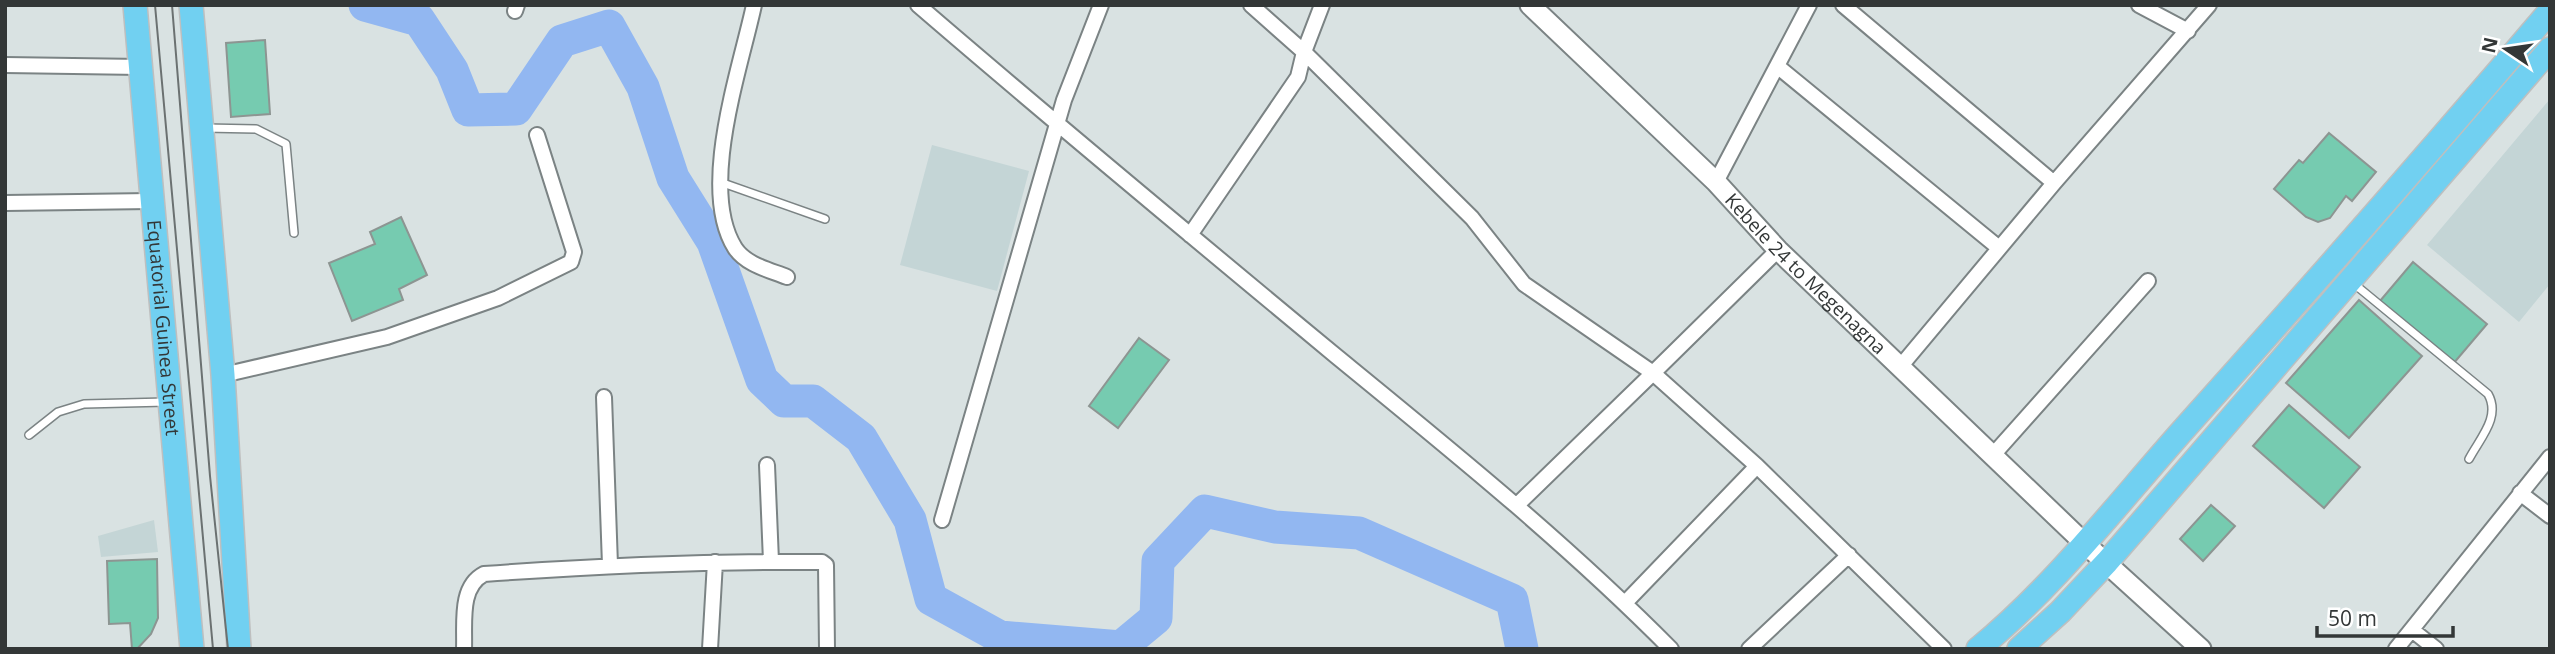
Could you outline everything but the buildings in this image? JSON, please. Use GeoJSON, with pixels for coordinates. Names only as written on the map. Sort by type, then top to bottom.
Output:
{"type":"FeatureCollection","features":[{"type":"Feature","properties":{"kind":"main road","name":"Equatorial Guinea Street"},"geometry":{"type":"LineString","coordinates":[[135,5],[192,649]]}},
{"type":"Feature","properties":{"kind":"main road"},"geometry":{"type":"LineString","coordinates":[[191,5],[204,128],[223,375],[240,645]]}},
{"type":"Feature","properties":{"kind":"main road","name":"Kebele 24 to Megenagna"},"geometry":{"type":"LineString","coordinates":[[1530,5],[1716,183],[1778,250],[2107,562]]}},
{"type":"Feature","properties":{"kind":"main road"},"geometry":{"type":"LineString","coordinates":[[1978,649],[2009,623],[2083,542],[2379,211],[2550,10]]}},
{"type":"Feature","properties":{"kind":"main road"},"geometry":{"type":"LineString","coordinates":[[2019,649],[2060,612],[2107,562],[2550,49]]}},
{"type":"Feature","properties":{"kind":"main road"},"geometry":{"type":"LineString","coordinates":[[2107,562],[2201,649]]}},
{"type":"Feature","properties":{"kind":"main road"},"geometry":{"type":"LineString","coordinates":[[184,649],[188,614]]}},
{"type":"Feature","properties":{"kind":"street"},"geometry":{"type":"LineString","coordinates":[[754,5],[719,164],[719,182],[725,223],[735,248],[746,260],[786,277]]}},
{"type":"Feature","properties":{"kind":"street"},"geometry":{"type":"LineString","coordinates":[[918,5],[1059,127],[1517,505],[1625,603],[1671,649]]}},
{"type":"Feature","properties":{"kind":"street"},"geometry":{"type":"LineString","coordinates":[[942,520],[1059,127],[1064,100],[1101,5]]}},
{"type":"Feature","properties":{"kind":"street"},"geometry":{"type":"LineString","coordinates":[[1251,5],[1304,52],[1472,218],[1524,285],[1653,373],[1757,466],[1944,649]]}},
{"type":"Feature","properties":{"kind":"street"},"geometry":{"type":"LineString","coordinates":[[1190,235],[1298,77],[1304,52],[1322,5]]}},
{"type":"Feature","properties":{"kind":"street"},"geometry":{"type":"LineString","coordinates":[[1716,183],[1809,5]]}},
{"type":"Feature","properties":{"kind":"street"},"geometry":{"type":"LineString","coordinates":[[1843,5],[2054,183]]}},
{"type":"Feature","properties":{"kind":"street"},"geometry":{"type":"LineString","coordinates":[[2138,5],[2188,32]]}},
{"type":"Feature","properties":{"kind":"street"},"geometry":{"type":"LineString","coordinates":[[1900,367],[2054,183],[2209,5]]}},
{"type":"Feature","properties":{"kind":"street"},"geometry":{"type":"LineString","coordinates":[[5,65],[141,67]]}},
{"type":"Feature","properties":{"kind":"street"},"geometry":{"type":"LineString","coordinates":[[1777,66],[1999,248]]}},
{"type":"Feature","properties":{"kind":"street"},"geometry":{"type":"LineString","coordinates":[[223,375],[387,337],[498,298],[571,262],[574,251],[537,135]]}},
{"type":"Feature","properties":{"kind":"street"},"geometry":{"type":"LineString","coordinates":[[5,203],[151,201]]}},
{"type":"Feature","properties":{"kind":"street"},"geometry":{"type":"LineString","coordinates":[[1517,505],[1778,250]]}},
{"type":"Feature","properties":{"kind":"street"},"geometry":{"type":"LineString","coordinates":[[1993,455],[2148,281]]}},
{"type":"Feature","properties":{"kind":"street"},"geometry":{"type":"LineString","coordinates":[[604,397],[610,565]]}},
{"type":"Feature","properties":{"kind":"street"},"geometry":{"type":"LineString","coordinates":[[2396,649],[2550,457]]}},
{"type":"Feature","properties":{"kind":"street"},"geometry":{"type":"LineString","coordinates":[[767,465],[771,561]]}},
{"type":"Feature","properties":{"kind":"street"},"geometry":{"type":"LineString","coordinates":[[1625,603],[1757,466]]}},
{"type":"Feature","properties":{"kind":"street"},"geometry":{"type":"LineString","coordinates":[[2520,493],[2550,516]]}},
{"type":"Feature","properties":{"kind":"street"},"geometry":{"type":"LineString","coordinates":[[1749,649],[1849,555]]}},
{"type":"Feature","properties":{"kind":"street"},"geometry":{"type":"LineString","coordinates":[[464,649],[467,592],[472,580],[484,574],[610,565],[771,561],[821,562],[826,565],[827,649]]}},
{"type":"Feature","properties":{"kind":"street"},"geometry":{"type":"LineString","coordinates":[[710,649],[715,562]]}},
{"type":"Feature","properties":{"kind":"street"},"geometry":{"type":"LineString","coordinates":[[2412,629],[2435,649]]}},
{"type":"Feature","properties":{"kind":"lane"},"geometry":{"type":"LineString","coordinates":[[204,128],[256,129],[286,144],[294,233]]}},
{"type":"Feature","properties":{"kind":"lane"},"geometry":{"type":"LineString","coordinates":[[719,182],[825,219]]}},
{"type":"Feature","properties":{"kind":"lane"},"geometry":{"type":"LineString","coordinates":[[2350,281],[2488,394],[2493,403],[2494,415],[2469,459]]}},
{"type":"Feature","properties":{"kind":"lane"},"geometry":{"type":"LineString","coordinates":[[29,435],[58,412],[84,404],[169,402]]}},
{"type":"Feature","properties":{"kind":"shaded area"},"geometry":{"type":"Polygon","coordinates":[[[2550,99],[2550,284],[2519,322],[2427,245],[2550,99]]]}},
{"type":"Feature","properties":{"kind":"shaded area"},"geometry":{"type":"Polygon","coordinates":[[[932,145],[1029,171],[997,291],[900,265],[932,145]]]}},
{"type":"Feature","properties":{"kind":"shaded area"},"geometry":{"type":"Polygon","coordinates":[[[154,520],[158,552],[101,557],[98,536],[154,520]]]}},
{"type":"Feature","properties":{"kind":"waterway"},"geometry":{"type":"LineString","coordinates":[[365,5],[419,20],[452,70],[468,110],[516,109],[562,41],[609,26],[643,87],[673,178],[713,242],[762,380],[784,401],[813,401],[861,438],[910,520],[931,599],[1000,637],[1121,647],[1156,618],[1158,561],[1205,511],[1275,527],[1359,533],[1512,600],[1522,649]]}},
{"type":"Feature","properties":{"kind":"tram line"},"geometry":{"type":"LineString","coordinates":[[155,5],[213,649]]}},
{"type":"Feature","properties":{"kind":"tram line"},"geometry":{"type":"LineString","coordinates":[[172,5],[210,476],[228,649]]}}]}
